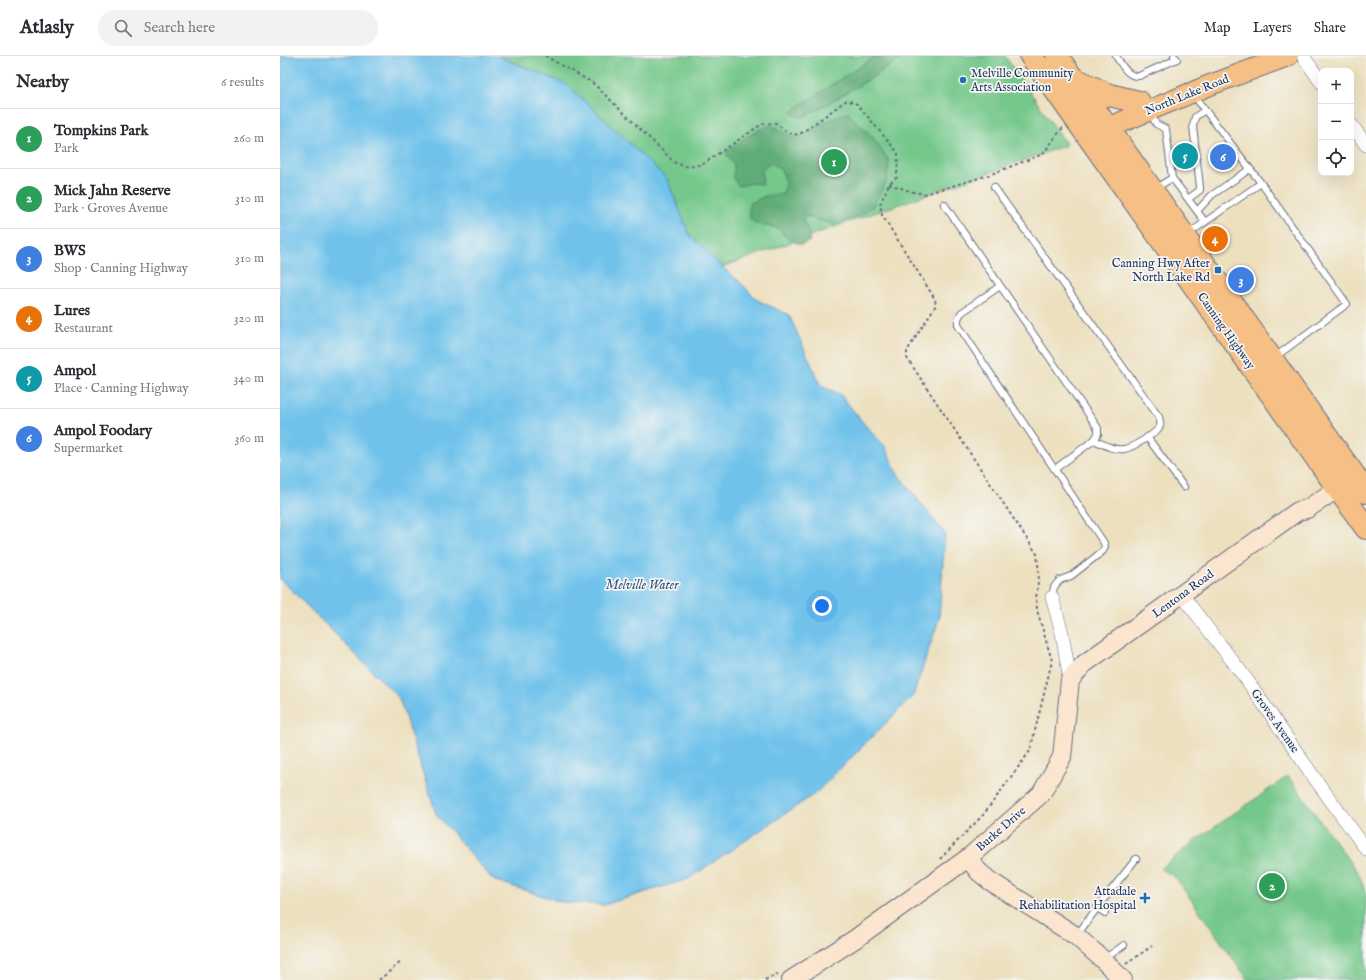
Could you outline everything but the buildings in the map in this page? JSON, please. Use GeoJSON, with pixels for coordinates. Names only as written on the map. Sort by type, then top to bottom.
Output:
{"type":"FeatureCollection","features":[{"type":"Feature","properties":{"kind":"highway","name":"Canning Highway"},"geometry":{"type":"LineString","coordinates":[[1031,56],[1077,130],[1366,528]]}},
{"type":"Feature","properties":{"kind":"highway","name":"Canning Highway"},"geometry":{"type":"LineString","coordinates":[[1057,56],[1365,491]]}},
{"type":"Feature","properties":{"kind":"highway"},"geometry":{"type":"LineString","coordinates":[[1072,78],[1109,95],[1145,106]]}},
{"type":"Feature","properties":{"kind":"main road","name":"North Lake Road"},"geometry":{"type":"LineString","coordinates":[[1077,130],[1104,122],[1145,106],[1263,56]]}},
{"type":"Feature","properties":{"kind":"main road","name":"North Lake Road"},"geometry":{"type":"LineString","coordinates":[[1145,106],[1194,92],[1288,56]]}},
{"type":"Feature","properties":{"kind":"street"},"geometry":{"type":"LineString","coordinates":[[1303,56],[1318,78]]}},
{"type":"Feature","properties":{"kind":"street"},"geometry":{"type":"LineString","coordinates":[[1354,128],[1366,145]]}},
{"type":"Feature","properties":{"kind":"street"},"geometry":{"type":"LineString","coordinates":[[1326,436],[1336,471],[1335,485]]}},
{"type":"Feature","properties":{"kind":"street","name":"Lentona Road"},"geometry":{"type":"LineString","coordinates":[[1070,680],[1084,664],[1298,511],[1303,501],[1325,484],[1356,487],[1365,491]]}},
{"type":"Feature","properties":{"kind":"street","name":"Groves Avenue"},"geometry":{"type":"LineString","coordinates":[[1182,595],[1247,680],[1313,776],[1366,849]]}},
{"type":"Feature","properties":{"kind":"street","name":"Burke Drive"},"geometry":{"type":"LineString","coordinates":[[785,977],[855,939],[968,858],[1041,794],[1062,757],[1070,680],[1062,633],[1052,597]]}},
{"type":"Feature","properties":{"kind":"street"},"geometry":{"type":"LineString","coordinates":[[968,858],[979,872],[990,881],[1076,936],[1114,971]]}},
{"type":"Feature","properties":{"kind":"lane"},"geometry":{"type":"LineString","coordinates":[[1116,56],[1130,75],[1134,77],[1176,59],[1174,56]]}},
{"type":"Feature","properties":{"kind":"lane"},"geometry":{"type":"LineString","coordinates":[[1194,92],[1198,101],[1261,183],[1347,304],[1272,359]]}},
{"type":"Feature","properties":{"kind":"lane"},"geometry":{"type":"LineString","coordinates":[[1145,106],[1156,124],[1166,129],[1172,178],[1205,222]]}},
{"type":"Feature","properties":{"kind":"lane"},"geometry":{"type":"LineString","coordinates":[[1188,199],[1200,190],[1193,126],[1195,117],[1205,110]]}},
{"type":"Feature","properties":{"kind":"lane"},"geometry":{"type":"LineString","coordinates":[[1197,211],[1212,195],[1250,169]]}},
{"type":"Feature","properties":{"kind":"lane"},"geometry":{"type":"LineString","coordinates":[[1152,191],[1172,178]]}},
{"type":"Feature","properties":{"kind":"lane"},"geometry":{"type":"LineString","coordinates":[[1185,237],[1261,183]]}},
{"type":"Feature","properties":{"kind":"lane"},"geometry":{"type":"LineString","coordinates":[[994,187],[1159,417],[1161,424],[1158,429],[1134,446],[1122,450],[1108,447],[1094,440]]}},
{"type":"Feature","properties":{"kind":"lane"},"geometry":{"type":"LineString","coordinates":[[944,204],[1098,428],[1098,434],[1094,440],[1055,469]]}},
{"type":"Feature","properties":{"kind":"lane"},"geometry":{"type":"LineString","coordinates":[[1000,286],[961,313],[958,319],[958,325],[1055,469],[1104,543],[1105,547],[1103,551],[1072,576],[1060,580],[1054,587],[1052,597]]}},
{"type":"Feature","properties":{"kind":"lane"},"geometry":{"type":"LineString","coordinates":[[1147,437],[1184,487]]}},
{"type":"Feature","properties":{"kind":"lane"},"geometry":{"type":"LineString","coordinates":[[1076,936],[1136,859]]}},
{"type":"Feature","properties":{"kind":"lane"},"geometry":{"type":"LineString","coordinates":[[1097,908],[1104,913]]}},
{"type":"Feature","properties":{"kind":"lane"},"geometry":{"type":"LineString","coordinates":[[1114,971],[1110,955],[1124,945]]}},
{"type":"Feature","properties":{"kind":"path"},"geometry":{"type":"LineString","coordinates":[[545,56],[593,83],[675,163],[689,167],[703,164],[762,124],[776,123],[794,135],[800,134],[847,100],[857,104],[898,153],[897,177],[889,184],[880,204],[882,215],[935,299],[936,305],[907,351],[907,358],[1037,554],[1039,575],[1036,598],[1037,610],[1052,661],[1030,751],[984,814],[937,861]]}},
{"type":"Feature","properties":{"kind":"path"},"geometry":{"type":"LineString","coordinates":[[889,184],[913,192],[925,194],[989,175],[1043,154],[1060,131],[1077,130]]}},
{"type":"Feature","properties":{"kind":"path"},"geometry":{"type":"LineString","coordinates":[[1114,971],[1152,946]]}},
{"type":"Feature","properties":{"kind":"path"},"geometry":{"type":"LineString","coordinates":[[379,980],[402,961]]}},
{"type":"Feature","properties":{"kind":"path"},"geometry":{"type":"LineString","coordinates":[[765,980],[785,977]]}},
{"type":"Feature","properties":{"kind":"green space"},"geometry":{"type":"Polygon","coordinates":[[[498,56],[1005,56],[1067,145],[722,267],[689,234],[667,179],[498,56]]]}},
{"type":"Feature","properties":{"kind":"green space"},"geometry":{"type":"Polygon","coordinates":[[[876,56],[904,56],[875,76],[819,109],[802,117],[795,116],[792,112],[799,106],[876,56]]]}},
{"type":"Feature","properties":{"kind":"green space"},"geometry":{"type":"Polygon","coordinates":[[[848,113],[872,136],[889,161],[887,181],[873,206],[861,215],[835,225],[806,216],[803,221],[808,230],[810,241],[801,245],[787,238],[779,229],[757,224],[750,219],[749,204],[765,196],[784,193],[784,175],[771,163],[761,170],[763,184],[752,183],[739,186],[733,178],[734,165],[726,153],[747,136],[766,127],[776,127],[793,138],[807,133],[833,118],[848,113]]]}},
{"type":"Feature","properties":{"kind":"green space"},"geometry":{"type":"Polygon","coordinates":[[[1288,776],[1360,876],[1366,895],[1366,980],[1248,980],[1175,877],[1160,869],[1196,840],[1288,776]]]}},
{"type":"Feature","properties":{"kind":"water","name":"Melville Water"},"geometry":{"type":"Polygon","coordinates":[[[280,56],[498,56],[568,85],[667,179],[689,234],[757,300],[789,315],[821,386],[840,394],[865,425],[885,446],[897,473],[945,534],[939,619],[913,696],[816,793],[688,879],[604,905],[561,902],[493,880],[436,814],[399,698],[280,579],[280,56]]]}},
{"type":"Feature","properties":{"kind":"place","name":"Melville Community Arts Association"},"geometry":{"type":"Point","coordinates":[963,80]}},
{"type":"Feature","properties":{"kind":"place","name":"Ampol"},"geometry":{"type":"Point","coordinates":[1185,156]}},
{"type":"Feature","properties":{"kind":"place","name":"Ampol Foodary"},"geometry":{"type":"Point","coordinates":[1223,157]}},
{"type":"Feature","properties":{"kind":"place","name":"Tompkins Park"},"geometry":{"type":"Point","coordinates":[834,162]}},
{"type":"Feature","properties":{"kind":"place","name":"Lures"},"geometry":{"type":"Point","coordinates":[1215,239]}},
{"type":"Feature","properties":{"kind":"place","name":"Canning Hwy After North Lake Rd"},"geometry":{"type":"Point","coordinates":[1218,270]}},
{"type":"Feature","properties":{"kind":"place","name":"BWS"},"geometry":{"type":"Point","coordinates":[1241,280]}},
{"type":"Feature","properties":{"kind":"place","name":"Mick Jahn Reserve"},"geometry":{"type":"Point","coordinates":[1272,886]}},
{"type":"Feature","properties":{"kind":"place","name":"Attadale Rehabilitation Hospital"},"geometry":{"type":"Point","coordinates":[1145,898]}}]}
